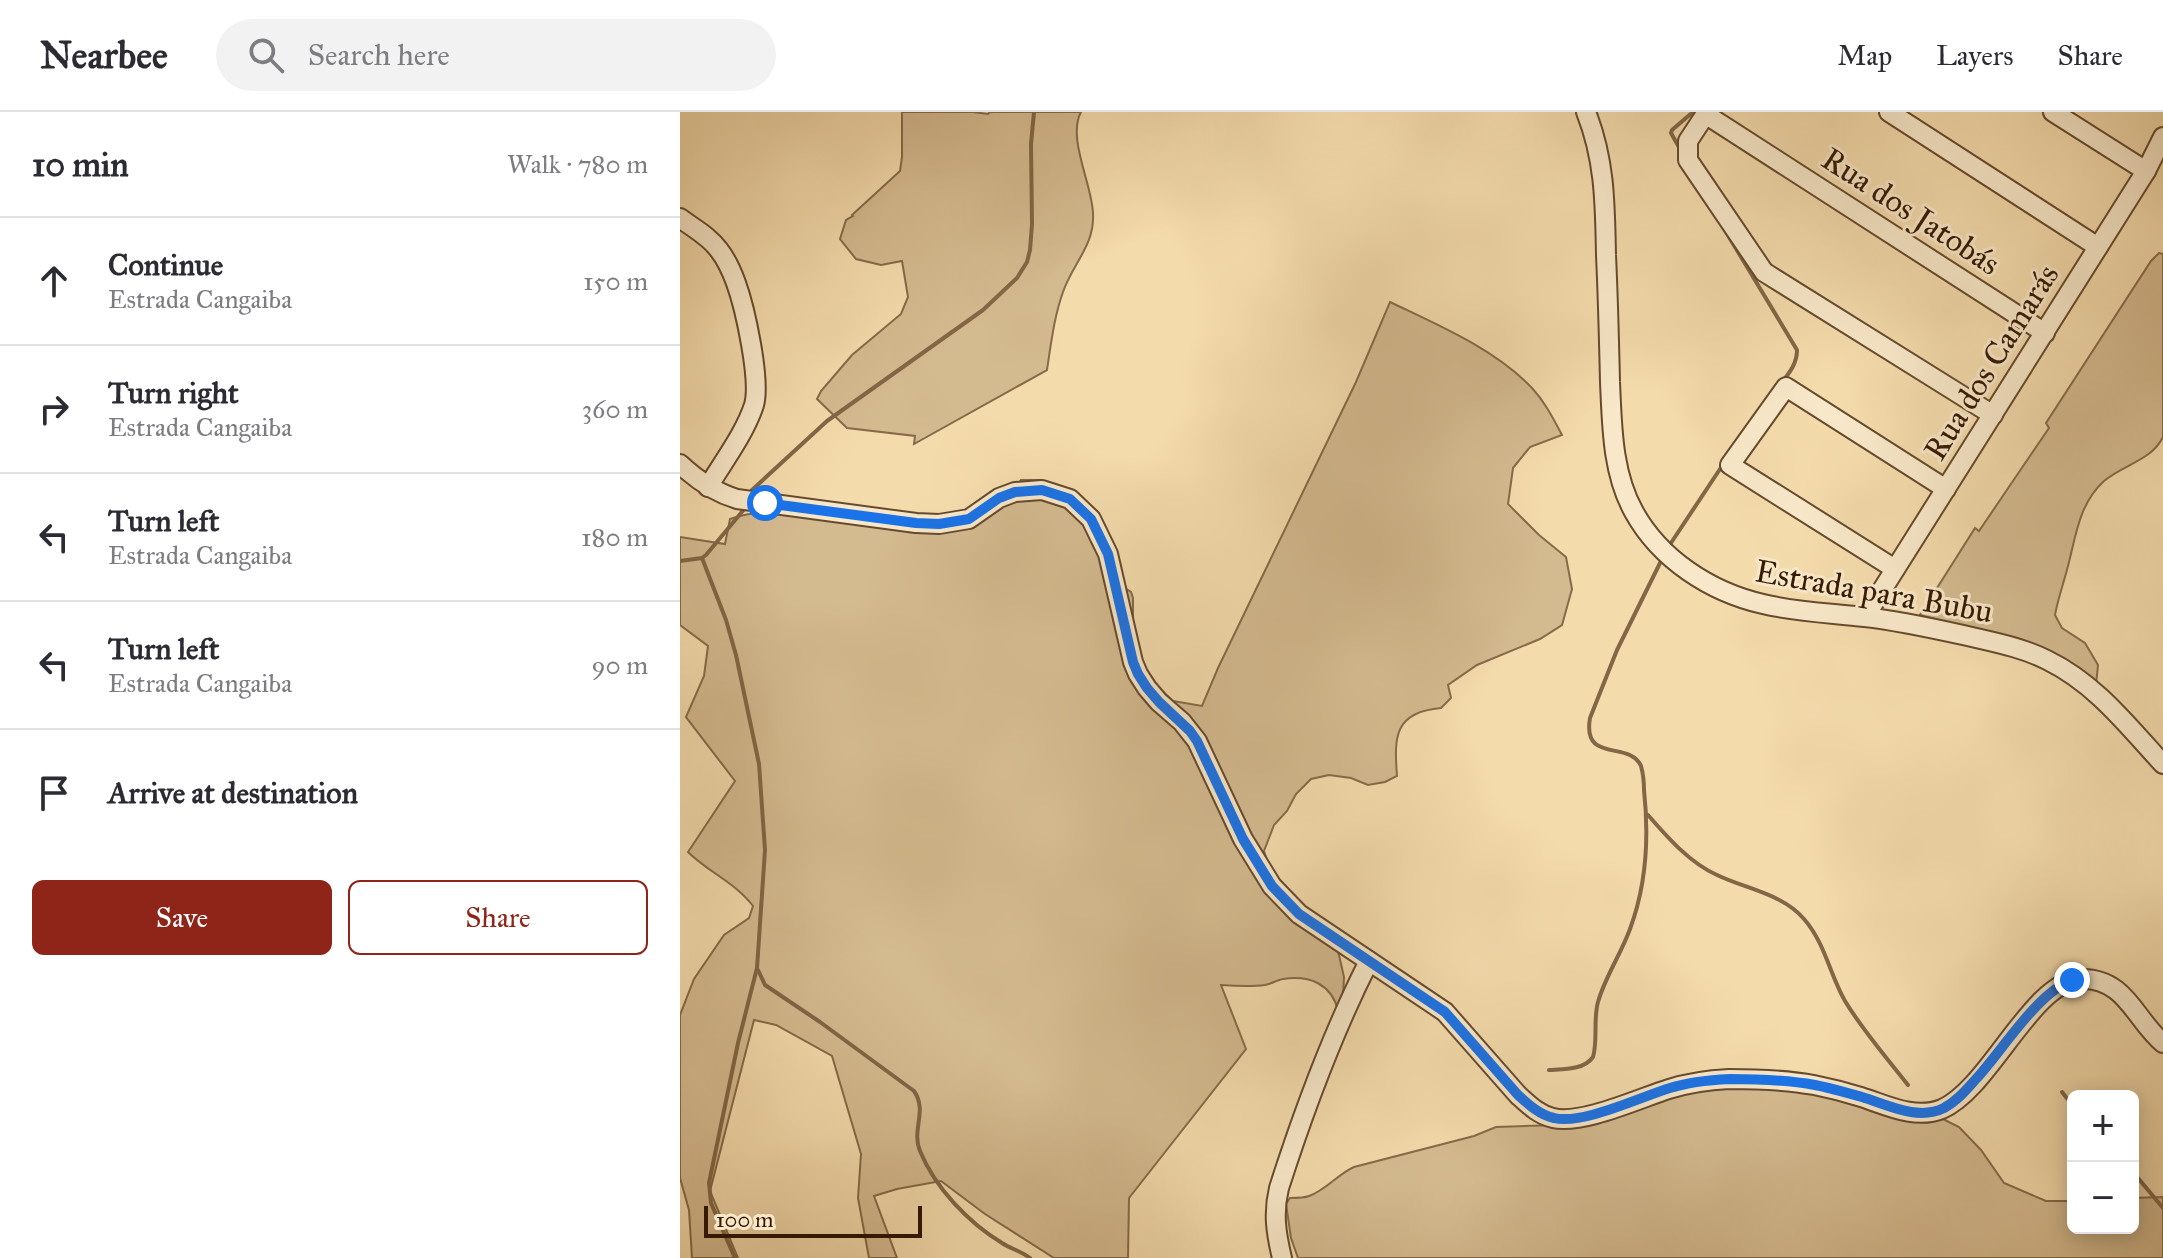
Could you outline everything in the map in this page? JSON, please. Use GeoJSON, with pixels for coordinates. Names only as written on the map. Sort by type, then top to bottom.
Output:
{"type":"FeatureCollection","features":[{"type":"Feature","properties":{"kind":"street","name":"Estrada para Bubu"},"geometry":{"type":"LineString","coordinates":[[1586,112],[1604,180],[1611,407],[1617,466],[1633,511],[1656,545],[1679,565],[1733,596],[1793,610],[1922,625],[2003,644],[2045,659],[2098,693],[2163,764]]}},
{"type":"Feature","properties":{"kind":"street"},"geometry":{"type":"LineString","coordinates":[[1889,112],[2098,247]]}},
{"type":"Feature","properties":{"kind":"street"},"geometry":{"type":"LineString","coordinates":[[2053,112],[2146,171]]}},
{"type":"Feature","properties":{"kind":"street"},"geometry":{"type":"LineString","coordinates":[[1706,113],[1688,141],[1688,160],[1764,272],[1993,415]]}},
{"type":"Feature","properties":{"kind":"street","name":"Rua dos Jatobás"},"geometry":{"type":"LineString","coordinates":[[1706,113],[2045,333]]}},
{"type":"Feature","properties":{"kind":"street","name":"Rua dos Camarás"},"geometry":{"type":"LineString","coordinates":[[1865,617],[2146,171],[2163,137]]}},
{"type":"Feature","properties":{"kind":"street"},"geometry":{"type":"LineString","coordinates":[[680,218],[717,248],[736,282],[748,332],[755,382],[754,405],[708,487]]}},
{"type":"Feature","properties":{"kind":"street"},"geometry":{"type":"LineString","coordinates":[[1895,569],[1730,465],[1786,387],[1946,489]]}},
{"type":"Feature","properties":{"kind":"street"},"geometry":{"type":"LineString","coordinates":[[680,464],[708,487],[737,499],[928,524],[969,519],[999,498],[1025,490],[1051,492],[1077,504],[1098,531],[1108,554],[1129,648],[1138,674],[1159,702],[1182,722],[1197,741],[1243,839],[1272,886],[1299,914],[1445,1012],[1518,1095],[1543,1115],[1574,1119],[1674,1087],[1729,1079],[1778,1080],[1815,1085],[1904,1111],[1932,1112],[1959,1098],[2044,997],[2072,980],[2096,980],[2118,990],[2163,1043]]}},
{"type":"Feature","properties":{"kind":"street"},"geometry":{"type":"LineString","coordinates":[[1282,1258],[1275,1220],[1279,1188],[1324,1059],[1369,961]]}},
{"type":"Feature","properties":{"kind":"shaded area"},"geometry":{"type":"Polygon","coordinates":[[[902,112],[1081,112],[1077,123],[1078,148],[1093,213],[1091,235],[1060,301],[1047,370],[914,444],[915,436],[847,428],[817,399],[852,355],[901,314],[908,297],[902,261],[881,265],[856,259],[840,239],[846,220],[900,171],[902,112]]]}},
{"type":"Feature","properties":{"kind":"shaded area"},"geometry":{"type":"Polygon","coordinates":[[[2159,253],[2163,254],[2163,437],[2152,452],[2104,481],[2089,500],[2076,532],[2055,615],[2062,628],[2085,643],[2098,665],[2096,685],[1974,629],[1920,615],[1975,528],[1979,531],[2049,428],[2046,423],[2159,253]]]}},
{"type":"Feature","properties":{"kind":"shaded area"},"geometry":{"type":"Polygon","coordinates":[[[1390,302],[1446,329],[1501,361],[1532,388],[1545,405],[1562,435],[1530,447],[1513,468],[1508,504],[1566,557],[1572,589],[1562,625],[1540,639],[1477,665],[1448,685],[1451,698],[1441,708],[1425,710],[1406,721],[1397,738],[1397,776],[1368,785],[1351,778],[1329,775],[1311,779],[1274,825],[1264,851],[1273,878],[1330,930],[1339,955],[1344,977],[1343,998],[1338,1010],[1325,988],[1302,978],[1259,986],[1221,985],[1246,1049],[1129,1198],[1128,1258],[1054,1258],[985,1214],[941,1181],[874,1196],[897,1258],[869,1258],[858,1198],[861,1154],[832,1056],[776,1025],[754,1020],[710,1191],[738,1258],[692,1258],[689,1210],[680,1178],[680,1015],[694,979],[724,935],[749,918],[753,906],[688,852],[735,781],[686,717],[704,676],[708,646],[680,625],[680,537],[725,544],[730,519],[762,512],[990,515],[1021,480],[1042,480],[1064,491],[1083,512],[1117,583],[1131,592],[1133,637],[1144,667],[1173,701],[1202,706],[1356,382],[1390,302]]]}},
{"type":"Feature","properties":{"kind":"shaded area"},"geometry":{"type":"Polygon","coordinates":[[[1771,1085],[1941,1118],[1959,1127],[1981,1150],[2004,1183],[2046,1201],[2067,1201],[2067,1234],[2139,1234],[2139,1198],[2163,1197],[2163,1258],[1298,1258],[1291,1238],[1286,1204],[1290,1198],[1315,1193],[1354,1167],[1474,1136],[1496,1127],[1559,1125],[1701,1089],[1771,1085]]]}},
{"type":"Feature","properties":{"kind":"waterway"},"geometry":{"type":"LineString","coordinates":[[749,495],[827,421],[983,310],[1017,278],[1030,250],[1034,112]]}},
{"type":"Feature","properties":{"kind":"waterway"},"geometry":{"type":"LineString","coordinates":[[1680,149],[1672,130],[1693,112]]}},
{"type":"Feature","properties":{"kind":"waterway"},"geometry":{"type":"LineString","coordinates":[[1723,227],[1797,350],[1791,371],[1783,381]]}},
{"type":"Feature","properties":{"kind":"waterway"},"geometry":{"type":"LineString","coordinates":[[1669,546],[1724,463]]}},
{"type":"Feature","properties":{"kind":"waterway"},"geometry":{"type":"LineString","coordinates":[[680,561],[706,555],[746,507]]}},
{"type":"Feature","properties":{"kind":"waterway"},"geometry":{"type":"LineString","coordinates":[[1549,1070],[1579,1067],[1593,1057],[1598,1002],[1630,929],[1640,896],[1646,843],[1641,766],[1627,754],[1600,747],[1589,732],[1590,718],[1617,650],[1663,557]]}},
{"type":"Feature","properties":{"kind":"waterway"},"geometry":{"type":"LineString","coordinates":[[702,558],[736,655],[759,764],[765,850],[757,968],[709,1183],[711,1203],[735,1258]]}},
{"type":"Feature","properties":{"kind":"waterway"},"geometry":{"type":"LineString","coordinates":[[1648,815],[1698,864],[1775,898],[1804,919],[1817,938],[1845,1001],[1908,1085]]}},
{"type":"Feature","properties":{"kind":"waterway"},"geometry":{"type":"LineString","coordinates":[[758,970],[765,985],[914,1091],[920,1106],[918,1143],[934,1178],[977,1225],[1030,1258]]}},
{"type":"Feature","properties":{"kind":"waterway"},"geometry":{"type":"LineString","coordinates":[[2062,1092],[2067,1098]]}},
{"type":"Feature","properties":{"kind":"waterway"},"geometry":{"type":"LineString","coordinates":[[2139,1179],[2163,1208]]}},
{"type":"Feature","properties":{"kind":"route"},"geometry":{"type":"LineString","coordinates":[[765,503],[939,524],[969,519],[999,498],[1025,490],[1051,492],[1077,504],[1091,519],[1108,554],[1138,674],[1159,702],[1182,722],[1197,741],[1243,839],[1272,886],[1299,914],[1445,1012],[1518,1095],[1543,1115],[1574,1119],[1674,1087],[1729,1079],[1778,1080],[1815,1085],[1904,1111],[1932,1112],[1959,1098],[2044,997],[2072,980]]}}]}
